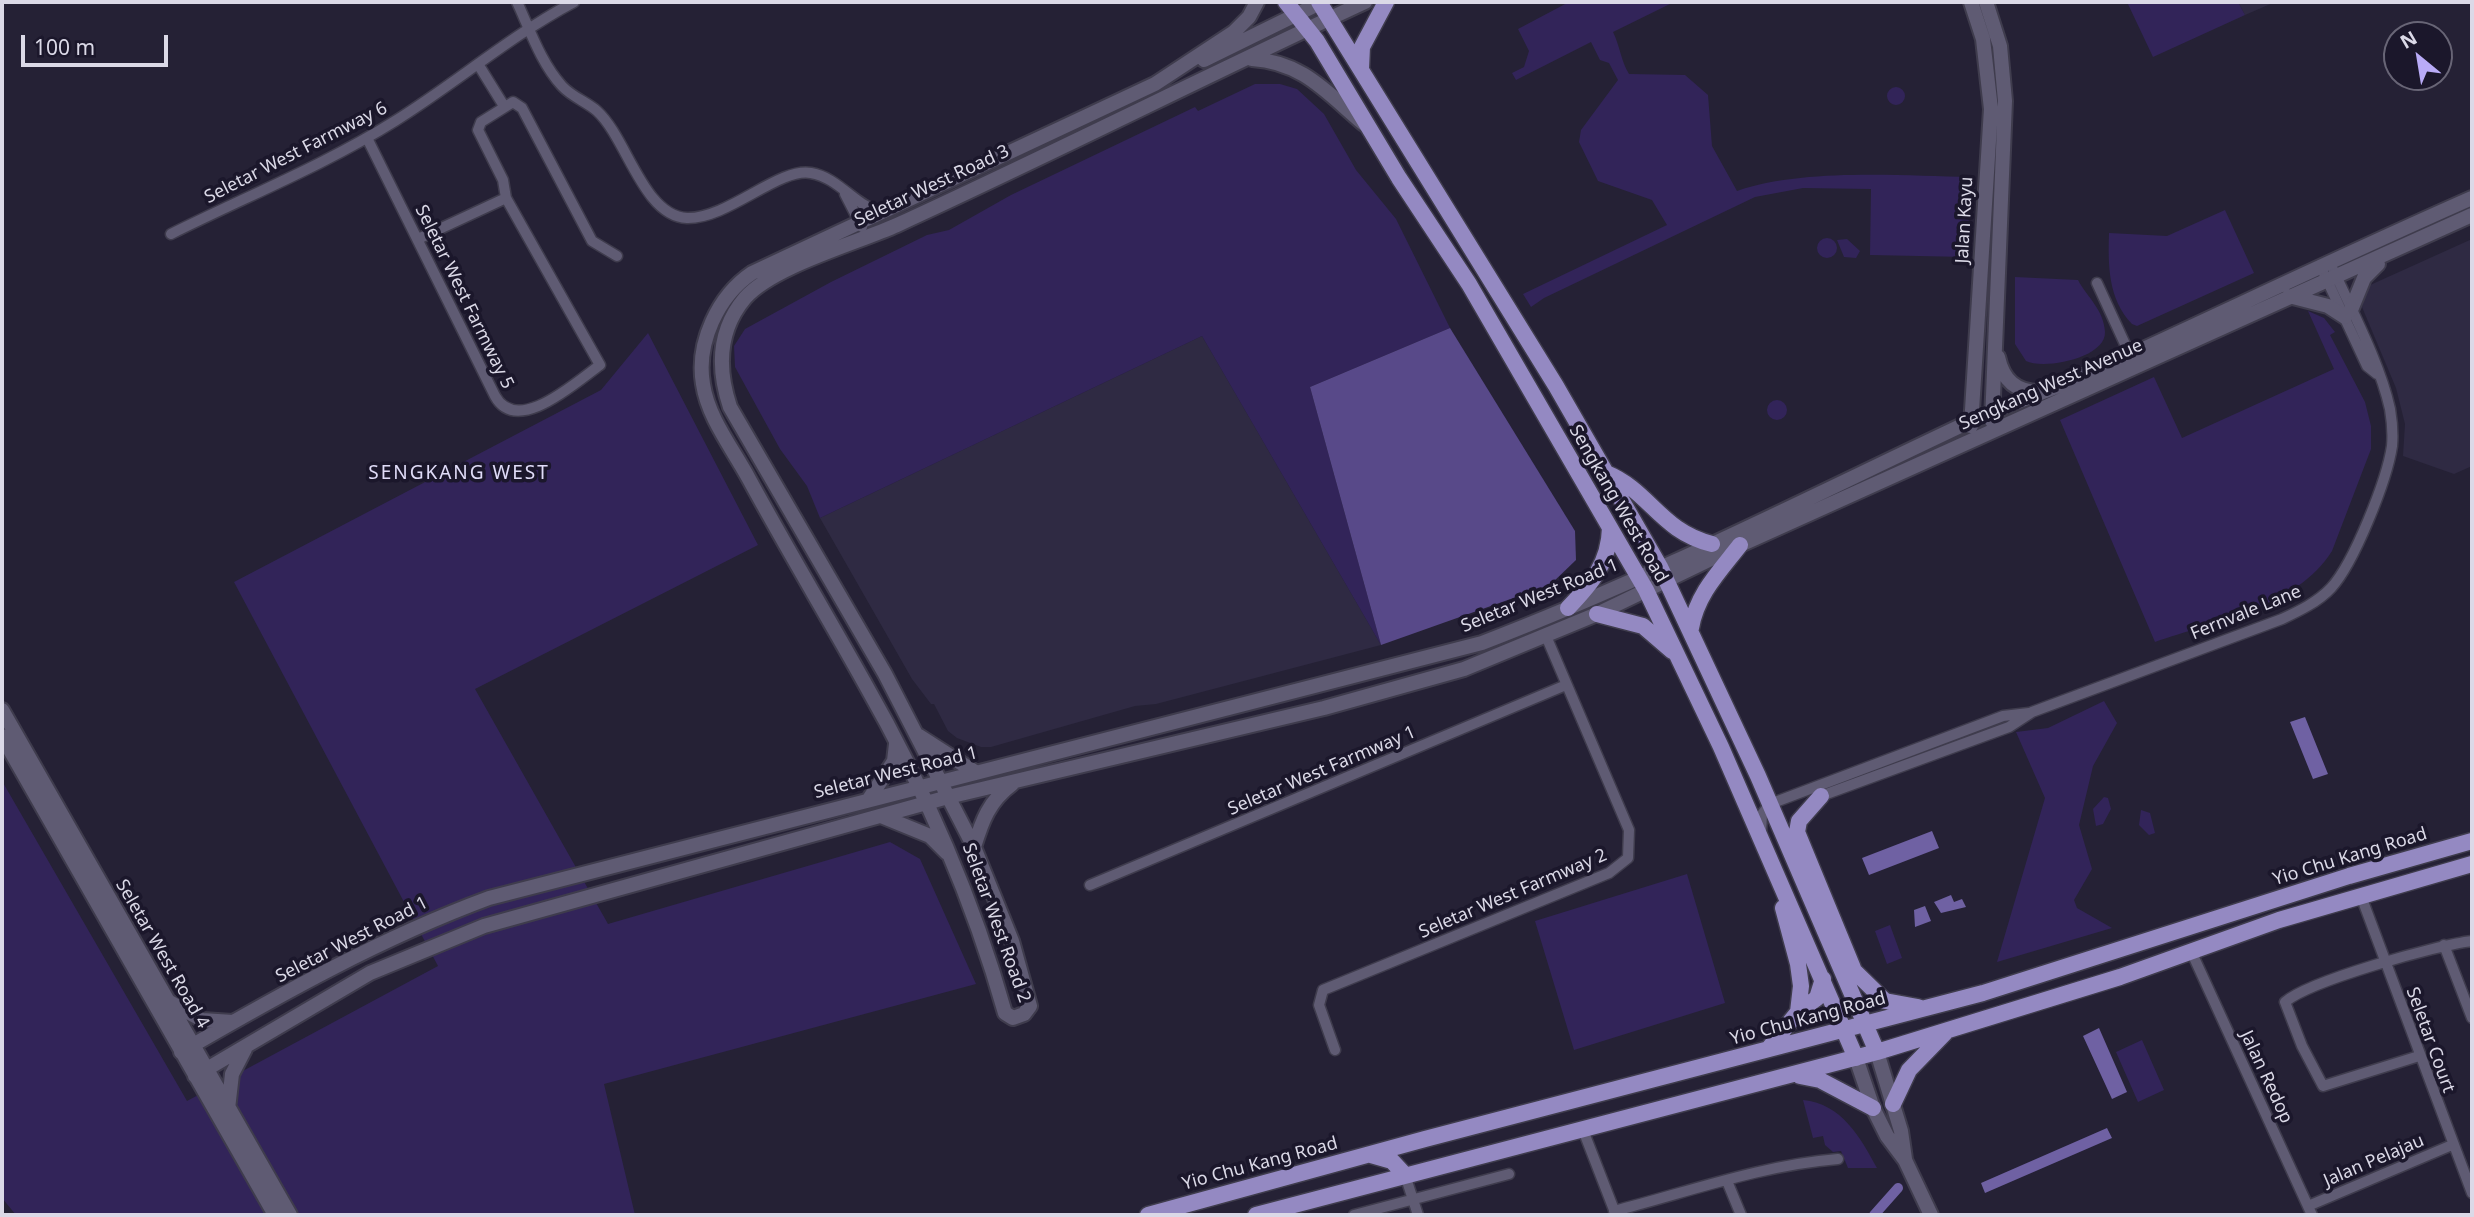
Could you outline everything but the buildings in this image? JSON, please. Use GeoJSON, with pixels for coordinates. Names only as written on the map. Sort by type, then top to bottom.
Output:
{"type":"FeatureCollection","features":[{"type":"Feature","properties":{"kind":"main road","name":"Seletar West Road 3"},"geometry":{"type":"LineString","coordinates":[[1155,84],[1234,32],[1249,17],[1257,2]]}},
{"type":"Feature","properties":{"kind":"main road","name":"Seletar West Road 3"},"geometry":{"type":"LineString","coordinates":[[749,478],[706,398],[701,369],[711,324],[726,298],[744,278],[1155,84],[1292,8],[1320,2]]}},
{"type":"Feature","properties":{"kind":"main road","name":"Sengkang West Road"},"geometry":{"type":"LineString","coordinates":[[1320,2],[1514,315],[1663,574],[1691,628],[1770,804],[1877,1052]]}},
{"type":"Feature","properties":{"kind":"main road","name":"Seletar West Road 3"},"geometry":{"type":"LineString","coordinates":[[768,471],[730,407],[724,390],[720,360],[731,318],[746,296],[765,281],[883,232],[1365,2]]}},
{"type":"Feature","properties":{"kind":"main road"},"geometry":{"type":"LineString","coordinates":[[1361,69],[1362,47],[1386,2]]}},
{"type":"Feature","properties":{"kind":"main road","name":"Jalan Kayu"},"geometry":{"type":"LineString","coordinates":[[1970,442],[1991,109],[1983,39],[1971,2]]}},
{"type":"Feature","properties":{"kind":"main road","name":"Jalan Kayu"},"geometry":{"type":"LineString","coordinates":[[1986,2],[2000,46],[2004,79],[1993,431]]}},
{"type":"Feature","properties":{"kind":"main road","name":"Sengkang West Road"},"geometry":{"type":"LineString","coordinates":[[1292,8],[1469,284],[1642,583],[1763,844],[1847,1031],[1856,1058]]}},
{"type":"Feature","properties":{"kind":"main road"},"geometry":{"type":"LineString","coordinates":[[1249,59],[1278,61],[1300,70],[1367,127]]}},
{"type":"Feature","properties":{"kind":"main road","name":"Sengkang West Avenue"},"geometry":{"type":"LineString","coordinates":[[1663,574],[1712,544],[1972,421],[2130,355],[2325,263],[2472,198]]}},
{"type":"Feature","properties":{"kind":"main road","name":"Sengkang West Avenue"},"geometry":{"type":"LineString","coordinates":[[1642,583],[1740,545],[2472,215]]}},
{"type":"Feature","properties":{"kind":"main road"},"geometry":{"type":"LineString","coordinates":[[2289,296],[2348,314],[2368,271],[2393,252]]}},
{"type":"Feature","properties":{"kind":"main road"},"geometry":{"type":"LineString","coordinates":[[1996,350],[2000,367],[2014,387],[2025,392],[2043,393]]}},
{"type":"Feature","properties":{"kind":"main road","name":"Seletar West Road 2"},"geometry":{"type":"LineString","coordinates":[[749,478],[920,786],[953,859],[981,931],[1005,1013],[1013,1018],[1024,1014],[1030,1006],[1012,941],[974,847],[915,733],[768,471]]}},
{"type":"Feature","properties":{"kind":"main road"},"geometry":{"type":"LineString","coordinates":[[1606,472],[1625,480],[1674,528],[1690,538],[1712,544]]}},
{"type":"Feature","properties":{"kind":"main road"},"geometry":{"type":"LineString","coordinates":[[1568,608],[1602,568],[1610,546],[1610,528]]}},
{"type":"Feature","properties":{"kind":"main road"},"geometry":{"type":"LineString","coordinates":[[1691,628],[1695,607],[1702,593],[1740,545]]}},
{"type":"Feature","properties":{"kind":"main road","name":"Seletar West Road 1"},"geometry":{"type":"LineString","coordinates":[[187,1049],[402,932],[489,898],[1482,643],[1568,608],[1642,583]]}},
{"type":"Feature","properties":{"kind":"main road","name":"Seletar West Road 1"},"geometry":{"type":"LineString","coordinates":[[201,1073],[370,973],[484,926],[948,797],[1324,708],[1464,669],[1549,643],[1576,623],[1597,614],[1642,583]]}},
{"type":"Feature","properties":{"kind":"main road"},"geometry":{"type":"LineString","coordinates":[[1597,614],[1643,626],[1679,658]]}},
{"type":"Feature","properties":{"kind":"main road","name":"Seletar West Road 4"},"geometry":{"type":"LineString","coordinates":[[2,710],[166,1000],[187,1049]]}},
{"type":"Feature","properties":{"kind":"main road"},"geometry":{"type":"LineString","coordinates":[[915,733],[975,772]]}},
{"type":"Feature","properties":{"kind":"main road","name":"Seletar West Road 4"},"geometry":{"type":"LineString","coordinates":[[2,736],[201,1073],[275,1215]]}},
{"type":"Feature","properties":{"kind":"main road"},"geometry":{"type":"LineString","coordinates":[[869,799],[894,761],[896,742]]}},
{"type":"Feature","properties":{"kind":"main road"},"geometry":{"type":"LineString","coordinates":[[974,847],[982,819],[996,796],[1016,781]]}},
{"type":"Feature","properties":{"kind":"main road"},"geometry":{"type":"LineString","coordinates":[[1783,834],[1798,805],[1821,796]]}},
{"type":"Feature","properties":{"kind":"main road"},"geometry":{"type":"LineString","coordinates":[[1821,796],[1799,821],[1797,832],[1853,968],[1862,982],[1885,1001],[1926,1008]]}},
{"type":"Feature","properties":{"kind":"main road"},"geometry":{"type":"LineString","coordinates":[[881,816],[930,836],[953,859]]}},
{"type":"Feature","properties":{"kind":"main road","name":"Yio Chu Kang Road"},"geometry":{"type":"LineString","coordinates":[[1148,1215],[1425,1139],[1622,1090],[1769,1048],[1847,1031],[2008,986],[2349,876],[2472,841]]}},
{"type":"Feature","properties":{"kind":"main road"},"geometry":{"type":"LineString","coordinates":[[1256,1215],[1877,1052],[2015,1012],[2279,919],[2472,863]]}},
{"type":"Feature","properties":{"kind":"main road"},"geometry":{"type":"LineString","coordinates":[[1782,891],[1783,912],[1798,964],[1801,986],[1798,1012]]}},
{"type":"Feature","properties":{"kind":"main road"},"geometry":{"type":"LineString","coordinates":[[1833,951],[1853,968]]}},
{"type":"Feature","properties":{"kind":"main road"},"geometry":{"type":"LineString","coordinates":[[1769,1048],[1798,1012],[1817,998],[1823,979]]}},
{"type":"Feature","properties":{"kind":"main road"},"geometry":{"type":"LineString","coordinates":[[166,1000],[202,1020],[234,1022]]}},
{"type":"Feature","properties":{"kind":"main road"},"geometry":{"type":"LineString","coordinates":[[1894,1104],[1909,1070],[1947,1031]]}},
{"type":"Feature","properties":{"kind":"main road"},"geometry":{"type":"LineString","coordinates":[[229,1108],[232,1074],[237,1059],[248,1045]]}},
{"type":"Feature","properties":{"kind":"main road"},"geometry":{"type":"LineString","coordinates":[[1877,1052],[1894,1104],[1905,1160]]}},
{"type":"Feature","properties":{"kind":"main road"},"geometry":{"type":"LineString","coordinates":[[1856,1058],[1873,1108],[1887,1136],[1905,1160],[1931,1215]]}},
{"type":"Feature","properties":{"kind":"main road","name":"Seletar West Road 4"},"geometry":{"type":"LineString","coordinates":[[201,1073],[229,1108],[290,1215]]}},
{"type":"Feature","properties":{"kind":"main road"},"geometry":{"type":"LineString","coordinates":[[1794,1075],[1820,1080],[1873,1108]]}},
{"type":"Feature","properties":{"kind":"main road"},"geometry":{"type":"LineString","coordinates":[[1405,1175],[1413,1156],[1425,1139]]}},
{"type":"Feature","properties":{"kind":"main road"},"geometry":{"type":"LineString","coordinates":[[1371,1155],[1392,1161],[1405,1175]]}},
{"type":"Feature","properties":{"kind":"street"},"geometry":{"type":"LineString","coordinates":[[517,2],[543,58],[562,86],[597,111],[649,193],[671,215],[700,217],[717,212],[803,172],[831,178],[856,202],[879,212]]}},
{"type":"Feature","properties":{"kind":"street","name":"Seletar West Farmway 6"},"geometry":{"type":"LineString","coordinates":[[171,234],[367,138],[478,64],[528,26],[574,2]]}},
{"type":"Feature","properties":{"kind":"street"},"geometry":{"type":"LineString","coordinates":[[478,64],[504,106]]}},
{"type":"Feature","properties":{"kind":"street"},"geometry":{"type":"LineString","coordinates":[[418,239],[506,198],[503,180],[478,130],[481,122],[513,102],[522,108],[592,241],[617,256]]}},
{"type":"Feature","properties":{"kind":"street","name":"Seletar West Farmway 5"},"geometry":{"type":"LineString","coordinates":[[367,138],[501,407],[508,411],[527,411],[563,392],[600,365],[506,198]]}},
{"type":"Feature","properties":{"kind":"street"},"geometry":{"type":"LineString","coordinates":[[843,190],[864,231],[883,232]]}},
{"type":"Feature","properties":{"kind":"street","name":"Fernvale Lane"},"geometry":{"type":"LineString","coordinates":[[1821,796],[2003,716],[2032,712],[2282,619],[2311,604],[2329,590],[2354,552],[2389,461],[2392,445],[2391,418],[2377,374],[2325,263]]}},
{"type":"Feature","properties":{"kind":"street","name":"Sengkang West Avenue"},"geometry":{"type":"LineString","coordinates":[[2097,284],[2130,355]]}},
{"type":"Feature","properties":{"kind":"street","name":"Seletar West Farmway 2"},"geometry":{"type":"LineString","coordinates":[[1335,1050],[1319,1005],[1324,990],[1609,873],[1628,858],[1629,830],[1549,643]]}},
{"type":"Feature","properties":{"kind":"street","name":"Seletar West Farmway 1"},"geometry":{"type":"LineString","coordinates":[[1090,885],[1566,685]]}},
{"type":"Feature","properties":{"kind":"street","name":"Fernvale Lane"},"geometry":{"type":"LineString","coordinates":[[1770,804],[1870,773]]}},
{"type":"Feature","properties":{"kind":"street"},"geometry":{"type":"LineString","coordinates":[[1763,844],[1761,820],[1770,804]]}},
{"type":"Feature","properties":{"kind":"street","name":"Seletar Court"},"geometry":{"type":"LineString","coordinates":[[2361,895],[2452,1145],[2472,1191]]}},
{"type":"Feature","properties":{"kind":"street"},"geometry":{"type":"LineString","coordinates":[[2419,1056],[2323,1086],[2285,1005],[2287,1000],[2384,963],[2444,945],[2472,940]]}},
{"type":"Feature","properties":{"kind":"street"},"geometry":{"type":"LineString","coordinates":[[2444,945],[2472,1018]]}},
{"type":"Feature","properties":{"kind":"street","name":"Jalan Redop"},"geometry":{"type":"LineString","coordinates":[[2191,951],[2310,1210]]}},
{"type":"Feature","properties":{"kind":"street"},"geometry":{"type":"LineString","coordinates":[[1583,1130],[1615,1213],[1807,1161],[1838,1159]]}},
{"type":"Feature","properties":{"kind":"street","name":"Jalan Pelajau"},"geometry":{"type":"LineString","coordinates":[[2310,1210],[2452,1145]]}},
{"type":"Feature","properties":{"kind":"street"},"geometry":{"type":"LineString","coordinates":[[1354,1215],[1509,1174]]}},
{"type":"Feature","properties":{"kind":"street"},"geometry":{"type":"LineString","coordinates":[[1405,1175],[1418,1215]]}},
{"type":"Feature","properties":{"kind":"street"},"geometry":{"type":"LineString","coordinates":[[1727,1181],[1741,1215]]}},
{"type":"Feature","properties":{"kind":"shaded area"},"geometry":{"type":"Polygon","coordinates":[[[1569,2],[1674,2],[1613,32],[1629,74],[1685,75],[1708,95],[1712,146],[1737,191],[1763,184],[1822,176],[1971,177],[1967,257],[1870,255],[1871,189],[1803,188],[1755,197],[1544,298],[1531,307],[1523,294],[1667,225],[1652,200],[1598,181],[1579,142],[1581,130],[1618,80],[1609,63],[1600,60],[1591,42],[1516,80],[1512,73],[1524,67],[1529,51],[1518,29],[1569,2]]]}},
{"type":"Feature","properties":{"kind":"shaded area"},"geometry":{"type":"Polygon","coordinates":[[[2127,2],[2238,2],[2245,15],[2153,57],[2127,2]]]}},
{"type":"Feature","properties":{"kind":"shaded area"},"geometry":{"type":"Polygon","coordinates":[[[2238,2],[2275,2],[2245,15],[2238,2]]]}},
{"type":"Feature","properties":{"kind":"shaded area"},"geometry":{"type":"Polygon","coordinates":[[[1255,84],[1280,84],[1297,89],[1324,114],[1356,170],[1396,219],[1450,328],[1310,387],[1381,645],[1202,336],[820,518],[807,486],[780,449],[735,367],[734,346],[745,329],[831,282],[927,235],[949,230],[1011,195],[1195,107],[1198,111],[1255,84]]]}},
{"type":"Feature","properties":{"kind":"shaded area"},"geometry":{"type":"Polygon","coordinates":[[[1896,87],[1902,90],[1905,96],[1902,102],[1896,105],[1890,102],[1887,96],[1890,90],[1896,87]]]}},
{"type":"Feature","properties":{"kind":"shaded area"},"geometry":{"type":"Polygon","coordinates":[[[2225,210],[2254,273],[2137,326],[2132,324],[2114,293],[2109,233],[2167,236],[2225,210]]]}},
{"type":"Feature","properties":{"kind":"shaded area"},"geometry":{"type":"Polygon","coordinates":[[[1827,238],[1834,241],[1837,248],[1834,255],[1827,258],[1820,255],[1817,248],[1820,241],[1827,238]]]}},
{"type":"Feature","properties":{"kind":"shaded area"},"geometry":{"type":"Polygon","coordinates":[[[1847,239],[1860,251],[1856,258],[1844,257],[1837,240],[1847,239]]]}},
{"type":"Feature","properties":{"kind":"shaded area"},"geometry":{"type":"Polygon","coordinates":[[[2472,239],[2472,466],[2454,474],[2403,456],[2405,424],[2396,388],[2362,307],[2368,286],[2472,239]]]}},
{"type":"Feature","properties":{"kind":"shaded area"},"geometry":{"type":"Polygon","coordinates":[[[2015,277],[2078,280],[2102,317],[2105,332],[2103,341],[2096,349],[2073,360],[2046,364],[2026,361],[2015,344],[2015,277]]]}},
{"type":"Feature","properties":{"kind":"shaded area"},"geometry":{"type":"Polygon","coordinates":[[[2308,311],[2324,318],[2335,332],[2330,335],[2365,402],[2371,426],[2371,449],[2332,551],[2316,570],[2276,599],[2227,619],[2155,642],[2060,420],[2154,377],[2182,438],[2334,369],[2308,311]]]}},
{"type":"Feature","properties":{"kind":"shaded area"},"geometry":{"type":"Polygon","coordinates":[[[1450,328],[1575,531],[1576,560],[1550,585],[1381,645],[1310,387],[1450,328]]]}},
{"type":"Feature","properties":{"kind":"shaded area"},"geometry":{"type":"Polygon","coordinates":[[[648,333],[758,545],[475,689],[608,924],[890,842],[920,859],[976,984],[604,1084],[635,1215],[16,1215],[2,1198],[2,781],[187,1101],[438,966],[234,582],[601,390],[648,333]]]}},
{"type":"Feature","properties":{"kind":"shaded area"},"geometry":{"type":"Polygon","coordinates":[[[1202,336],[1381,645],[1156,704],[1135,706],[991,747],[981,747],[957,738],[948,731],[934,704],[931,704],[912,679],[820,518],[1202,336]]]}},
{"type":"Feature","properties":{"kind":"shaded area"},"geometry":{"type":"Polygon","coordinates":[[[1777,400],[1784,403],[1787,410],[1784,417],[1777,420],[1770,417],[1767,410],[1770,403],[1777,400]]]}},
{"type":"Feature","properties":{"kind":"shaded area"},"geometry":{"type":"Polygon","coordinates":[[[2104,701],[2117,723],[2093,766],[2079,825],[2092,869],[2074,900],[2077,908],[2112,928],[1997,962],[2045,798],[2016,732],[2048,728],[2104,701]]]}},
{"type":"Feature","properties":{"kind":"shaded area"},"geometry":{"type":"Polygon","coordinates":[[[2305,717],[2328,774],[2313,779],[2290,722],[2305,717]]]}},
{"type":"Feature","properties":{"kind":"shaded area"},"geometry":{"type":"Polygon","coordinates":[[[2104,797],[2108,798],[2111,809],[2103,824],[2096,826],[2093,809],[2104,797]]]}},
{"type":"Feature","properties":{"kind":"shaded area"},"geometry":{"type":"Polygon","coordinates":[[[2141,810],[2150,813],[2155,833],[2149,835],[2139,825],[2141,810]]]}},
{"type":"Feature","properties":{"kind":"shaded area"},"geometry":{"type":"Polygon","coordinates":[[[1932,831],[1939,848],[1869,875],[1862,858],[1932,831]]]}},
{"type":"Feature","properties":{"kind":"shaded area"},"geometry":{"type":"Polygon","coordinates":[[[1687,874],[1725,1003],[1574,1050],[1535,921],[1687,874]]]}},
{"type":"Feature","properties":{"kind":"shaded area"},"geometry":{"type":"Polygon","coordinates":[[[1951,895],[1954,902],[1962,899],[1966,907],[1941,913],[1934,902],[1951,895]]]}},
{"type":"Feature","properties":{"kind":"shaded area"},"geometry":{"type":"Polygon","coordinates":[[[1925,906],[1931,921],[1915,927],[1914,910],[1925,906]]]}},
{"type":"Feature","properties":{"kind":"shaded area"},"geometry":{"type":"Polygon","coordinates":[[[1890,925],[1902,958],[1887,964],[1875,931],[1890,925]]]}},
{"type":"Feature","properties":{"kind":"shaded area"},"geometry":{"type":"Polygon","coordinates":[[[2099,1028],[2127,1092],[2112,1099],[2083,1036],[2099,1028]]]}},
{"type":"Feature","properties":{"kind":"shaded area"},"geometry":{"type":"Polygon","coordinates":[[[2142,1040],[2164,1090],[2138,1102],[2116,1052],[2142,1040]]]}},
{"type":"Feature","properties":{"kind":"shaded area"},"geometry":{"type":"Polygon","coordinates":[[[1803,1100],[1829,1108],[1839,1115],[1864,1145],[1877,1168],[1848,1168],[1841,1151],[1833,1152],[1825,1145],[1823,1136],[1813,1138],[1803,1100]]]}},
{"type":"Feature","properties":{"kind":"shaded area"},"geometry":{"type":"Polygon","coordinates":[[[2107,1128],[2112,1138],[1985,1193],[1981,1183],[2107,1128]]]}},
{"type":"Feature","properties":{"kind":"waterway"},"geometry":{"type":"LineString","coordinates":[[1874,1215],[1898,1188]]}},
{"type":"Feature","properties":{"kind":"district","name":"SENGKANG WEST"},"geometry":{"type":"Point","coordinates":[459,474]}}]}
